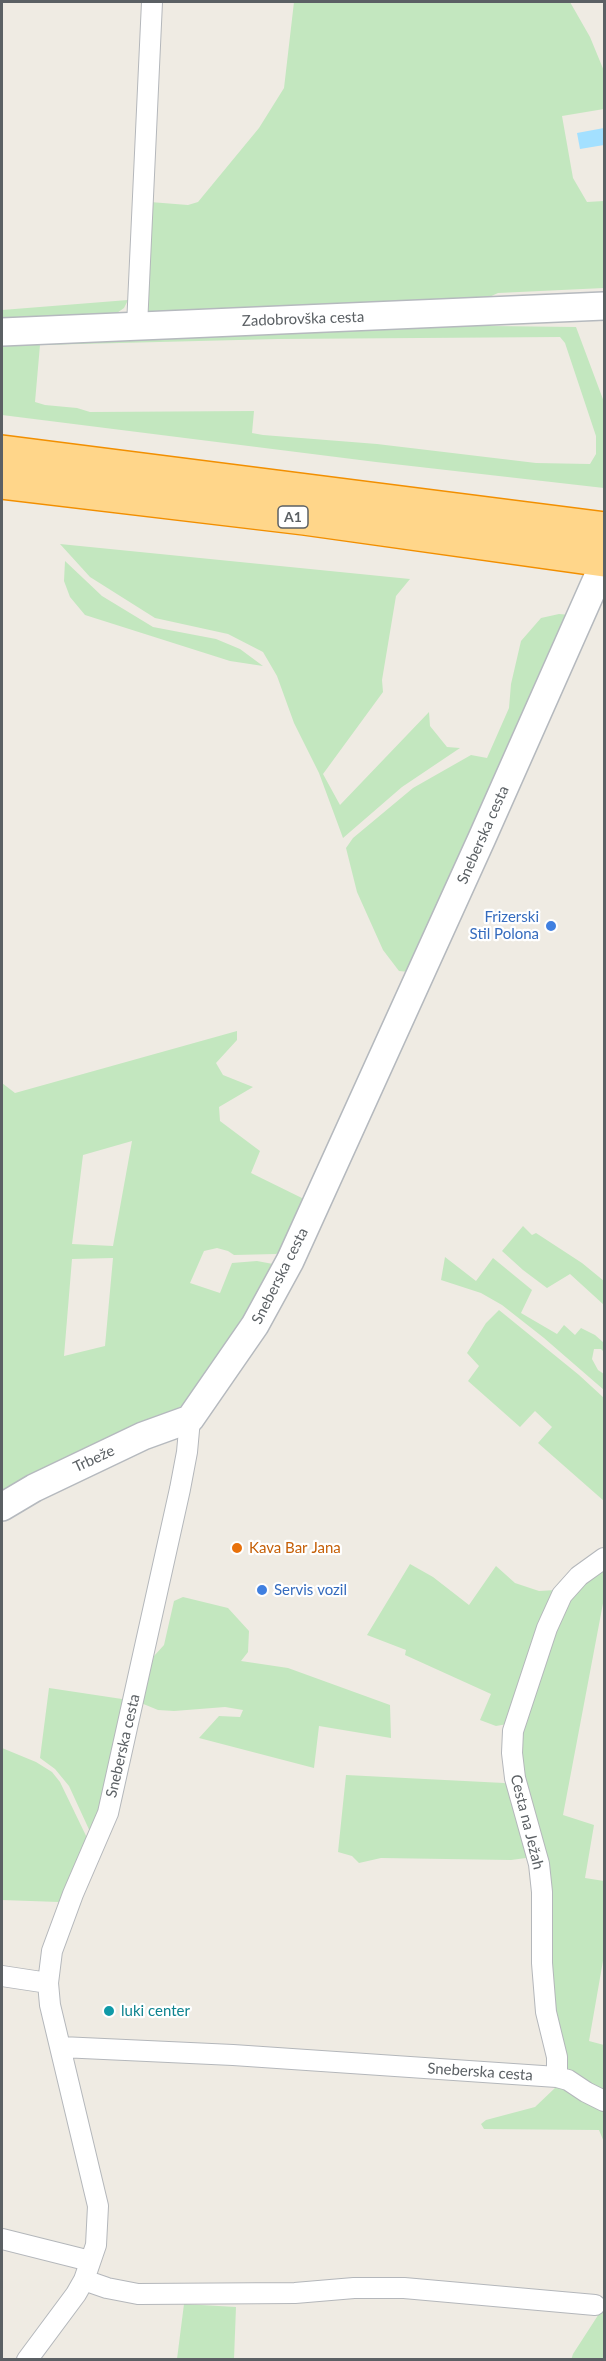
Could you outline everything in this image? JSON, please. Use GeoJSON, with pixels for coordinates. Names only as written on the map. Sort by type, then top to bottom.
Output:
{"type":"FeatureCollection","features":[{"type":"Feature","properties":{"kind":"highway","name":"A1"},"geometry":{"type":"LineString","coordinates":[[2,452],[604,529]]}},
{"type":"Feature","properties":{"kind":"highway","name":"A1"},"geometry":{"type":"LineString","coordinates":[[2,482],[304,518],[604,561]]}},
{"type":"Feature","properties":{"kind":"street"},"geometry":{"type":"LineString","coordinates":[[137,327],[152,2]]}},
{"type":"Feature","properties":{"kind":"street","name":"Zadobrovška cesta"},"geometry":{"type":"LineString","coordinates":[[2,332],[604,306]]}},
{"type":"Feature","properties":{"kind":"street","name":"Sneberska cesta"},"geometry":{"type":"LineString","coordinates":[[27,2360],[84,2280],[96,2245],[98,2206],[50,2005],[48,1983],[52,1951],[73,1894],[108,1813],[180,1489],[190,1419],[255,1325],[280,1283],[604,561]]}},
{"type":"Feature","properties":{"kind":"street","name":"Trbeže"},"geometry":{"type":"LineString","coordinates":[[2,1507],[34,1488],[121,1446],[190,1419]]}},
{"type":"Feature","properties":{"kind":"street","name":"Cesta na Ježah"},"geometry":{"type":"LineString","coordinates":[[557,2077],[557,2057],[546,2012],[539,1864],[515,1778],[512,1754],[513,1731],[548,1628],[562,1595],[579,1576],[604,1558]]}},
{"type":"Feature","properties":{"kind":"street"},"geometry":{"type":"LineString","coordinates":[[2,1976],[48,1983]]}},
{"type":"Feature","properties":{"kind":"street","name":"Sneberska cesta"},"geometry":{"type":"LineString","coordinates":[[61,2047],[233,2055],[557,2077],[568,2080],[604,2101]]}},
{"type":"Feature","properties":{"kind":"street"},"geometry":{"type":"LineString","coordinates":[[2,2239],[14,2240],[90,2261]]}},
{"type":"Feature","properties":{"kind":"street"},"geometry":{"type":"LineString","coordinates":[[84,2280],[107,2288],[138,2294],[295,2293],[354,2288],[404,2288],[595,2305]]}},
{"type":"Feature","properties":{"kind":"green space"},"geometry":{"type":"Polygon","coordinates":[[[294,2],[570,2],[590,37],[604,71],[604,109],[562,116],[573,178],[587,202],[604,201],[604,288],[498,293],[487,298],[151,315],[144,308],[150,202],[188,205],[198,202],[259,128],[284,88],[294,2]]]}},
{"type":"Feature","properties":{"kind":"green space"},"geometry":{"type":"Polygon","coordinates":[[[128,300],[124,308],[114,315],[2,322],[2,310],[128,300]]]}},
{"type":"Feature","properties":{"kind":"green space"},"geometry":{"type":"Polygon","coordinates":[[[484,324],[576,327],[604,402],[604,488],[2,415],[2,343],[484,324]],[[560,337],[278,339],[40,345],[35,402],[90,412],[254,411],[252,433],[263,435],[377,444],[536,463],[590,464],[596,454],[596,436],[565,343],[560,337]]]}},
{"type":"Feature","properties":{"kind":"green space"},"geometry":{"type":"Polygon","coordinates":[[[60,544],[410,579],[396,596],[382,680],[383,692],[323,774],[340,805],[429,712],[430,726],[447,747],[460,748],[402,787],[343,838],[319,773],[294,723],[277,676],[263,652],[228,634],[155,618],[90,577],[60,544]]]}},
{"type":"Feature","properties":{"kind":"green space"},"geometry":{"type":"Polygon","coordinates":[[[65,561],[102,596],[153,627],[216,639],[240,649],[263,666],[230,661],[85,615],[70,597],[64,581],[65,561]]]}},
{"type":"Feature","properties":{"kind":"green space"},"geometry":{"type":"Polygon","coordinates":[[[559,614],[571,615],[409,972],[399,971],[383,950],[357,892],[346,848],[353,838],[413,788],[471,755],[487,758],[509,708],[511,684],[521,641],[541,618],[559,614]]]}},
{"type":"Feature","properties":{"kind":"green space"},"geometry":{"type":"Polygon","coordinates":[[[237,1031],[237,1040],[216,1063],[223,1075],[253,1087],[219,1107],[220,1121],[260,1151],[251,1173],[308,1201],[281,1251],[276,1254],[234,1255],[217,1248],[204,1251],[190,1283],[220,1293],[232,1263],[257,1261],[273,1264],[278,1268],[184,1404],[166,1417],[2,1498],[2,1083],[15,1093],[237,1031]],[[132,1141],[83,1155],[72,1244],[113,1246],[132,1141]],[[113,1258],[72,1259],[64,1356],[105,1346],[113,1258]]]}},
{"type":"Feature","properties":{"kind":"green space"},"geometry":{"type":"Polygon","coordinates":[[[523,1226],[532,1235],[536,1233],[582,1263],[604,1281],[604,1305],[570,1274],[547,1288],[502,1251],[523,1226]]]}},
{"type":"Feature","properties":{"kind":"green space"},"geometry":{"type":"Polygon","coordinates":[[[445,1257],[476,1281],[493,1258],[532,1290],[521,1313],[557,1334],[564,1325],[575,1335],[581,1328],[595,1335],[604,1343],[604,1352],[601,1349],[594,1349],[592,1359],[598,1370],[604,1374],[604,1390],[502,1305],[481,1293],[441,1280],[445,1257]]]}},
{"type":"Feature","properties":{"kind":"green space"},"geometry":{"type":"Polygon","coordinates":[[[499,1310],[604,1398],[604,1501],[538,1443],[552,1427],[535,1411],[520,1427],[468,1381],[479,1366],[467,1353],[486,1323],[499,1310]]]}},
{"type":"Feature","properties":{"kind":"green space"},"geometry":{"type":"Polygon","coordinates":[[[410,1564],[433,1577],[469,1605],[496,1566],[515,1583],[539,1591],[556,1590],[507,1724],[496,1726],[480,1720],[491,1694],[405,1655],[406,1650],[367,1635],[410,1564]]]}},
{"type":"Feature","properties":{"kind":"green space"},"geometry":{"type":"Polygon","coordinates":[[[604,1565],[604,1598],[563,1815],[594,1825],[585,1878],[604,1881],[604,1955],[589,2041],[604,2045],[604,2094],[574,2079],[567,2067],[556,2030],[516,1731],[552,1626],[574,1587],[604,1565]]]}},
{"type":"Feature","properties":{"kind":"green space"},"geometry":{"type":"Polygon","coordinates":[[[183,1597],[228,1608],[249,1631],[248,1652],[241,1661],[288,1668],[390,1705],[391,1738],[319,1726],[314,1768],[199,1738],[219,1716],[240,1717],[243,1710],[225,1707],[158,1710],[141,1703],[154,1656],[164,1645],[174,1601],[183,1597]]]}},
{"type":"Feature","properties":{"kind":"green space"},"geometry":{"type":"Polygon","coordinates":[[[49,1688],[122,1699],[126,1703],[118,1742],[92,1836],[69,1786],[55,1769],[40,1758],[49,1688]]]}},
{"type":"Feature","properties":{"kind":"green space"},"geometry":{"type":"Polygon","coordinates":[[[2,1748],[36,1762],[52,1772],[60,1782],[89,1842],[59,1902],[2,1900],[2,1748]]]}},
{"type":"Feature","properties":{"kind":"green space"},"geometry":{"type":"Polygon","coordinates":[[[346,1775],[504,1783],[513,1786],[532,1853],[526,1858],[511,1860],[381,1858],[359,1863],[352,1856],[338,1852],[346,1775]]]}},
{"type":"Feature","properties":{"kind":"green space"},"geometry":{"type":"Polygon","coordinates":[[[567,2087],[604,2104],[604,2142],[599,2130],[484,2129],[481,2124],[486,2120],[535,2107],[555,2088],[567,2087]]]}},
{"type":"Feature","properties":{"kind":"green space"},"geometry":{"type":"Polygon","coordinates":[[[184,2304],[236,2307],[234,2359],[177,2359],[184,2304]]]}},
{"type":"Feature","properties":{"kind":"green space"},"geometry":{"type":"Polygon","coordinates":[[[604,2306],[604,2359],[571,2360],[573,2354],[604,2306]]]}},
{"type":"Feature","properties":{"kind":"water"},"geometry":{"type":"Polygon","coordinates":[[[604,128],[604,145],[580,149],[577,133],[604,128]]]}},
{"type":"Feature","properties":{"kind":"place","name":"Frizerski Stil Polona"},"geometry":{"type":"Point","coordinates":[551,926]}},
{"type":"Feature","properties":{"kind":"place","name":"Kava Bar Jana"},"geometry":{"type":"Point","coordinates":[237,1548]}},
{"type":"Feature","properties":{"kind":"place","name":"Servis vozil"},"geometry":{"type":"Point","coordinates":[262,1590]}},
{"type":"Feature","properties":{"kind":"place","name":"luki center"},"geometry":{"type":"Point","coordinates":[109,2011]}}]}
